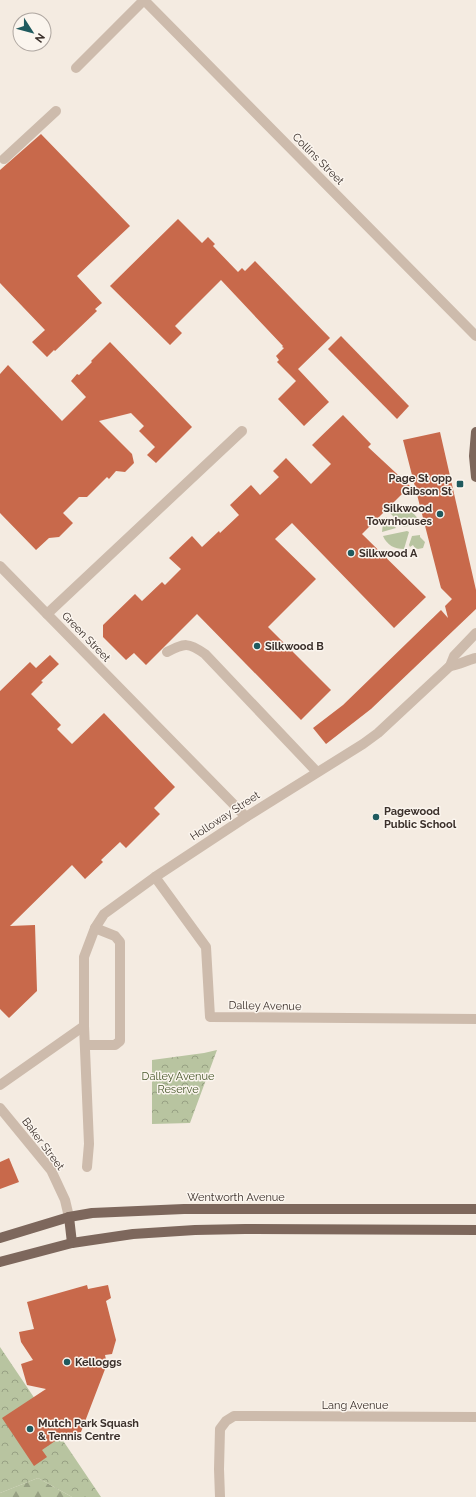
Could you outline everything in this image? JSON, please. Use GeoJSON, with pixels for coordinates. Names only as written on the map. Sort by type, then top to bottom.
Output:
{"type":"FeatureCollection","features":[{"type":"Feature","properties":{"kind":"main road"},"geometry":{"type":"LineString","coordinates":[[476,432],[474,456],[476,477]]}},
{"type":"Feature","properties":{"kind":"main road","name":"Wentworth Avenue"},"geometry":{"type":"LineString","coordinates":[[0,1238],[69,1217],[92,1213],[184,1209],[476,1209]]}},
{"type":"Feature","properties":{"kind":"main road","name":"Baker Street"},"geometry":{"type":"LineString","coordinates":[[69,1217],[72,1243]]}},
{"type":"Feature","properties":{"kind":"main road"},"geometry":{"type":"LineString","coordinates":[[0,1262],[72,1243],[133,1234],[195,1230],[476,1230]]}},
{"type":"Feature","properties":{"kind":"street"},"geometry":{"type":"LineString","coordinates":[[76,68],[144,0]]}},
{"type":"Feature","properties":{"kind":"street","name":"Collins Street"},"geometry":{"type":"LineString","coordinates":[[144,0],[476,336]]}},
{"type":"Feature","properties":{"kind":"street"},"geometry":{"type":"LineString","coordinates":[[4,159],[56,111]]}},
{"type":"Feature","properties":{"kind":"street","name":"Green Street"},"geometry":{"type":"LineString","coordinates":[[242,431],[47,614],[246,817]]}},
{"type":"Feature","properties":{"kind":"street"},"geometry":{"type":"LineString","coordinates":[[0,566],[47,614]]}},
{"type":"Feature","properties":{"kind":"street","name":"Holloway Street"},"geometry":{"type":"LineString","coordinates":[[87,1166],[89,1144],[84,1026],[84,957],[95,928],[104,914],[155,877],[378,733],[450,666],[454,656],[476,633]]}},
{"type":"Feature","properties":{"kind":"street"},"geometry":{"type":"LineString","coordinates":[[167,652],[181,645],[193,646],[205,654],[317,772]]}},
{"type":"Feature","properties":{"kind":"street","name":"Holloway Street"},"geometry":{"type":"LineString","coordinates":[[450,666],[476,658]]}},
{"type":"Feature","properties":{"kind":"street","name":"Dalley Avenue"},"geometry":{"type":"LineString","coordinates":[[155,877],[206,947],[210,1017],[476,1019]]}},
{"type":"Feature","properties":{"kind":"street"},"geometry":{"type":"LineString","coordinates":[[85,1045],[116,1045],[120,1040],[120,942],[114,936],[95,928]]}},
{"type":"Feature","properties":{"kind":"street"},"geometry":{"type":"LineString","coordinates":[[0,1084],[84,1026]]}},
{"type":"Feature","properties":{"kind":"street","name":"Baker Street"},"geometry":{"type":"LineString","coordinates":[[0,1108],[51,1170],[65,1200],[69,1217]]}},
{"type":"Feature","properties":{"kind":"street","name":"Lang Avenue"},"geometry":{"type":"LineString","coordinates":[[220,1497],[220,1429],[226,1421],[234,1416],[476,1417]]}},
{"type":"Feature","properties":{"kind":"green space"},"geometry":{"type":"Polygon","coordinates":[[[401,509],[408,510],[413,513],[420,523],[404,527],[390,513],[401,509]]]}},
{"type":"Feature","properties":{"kind":"green space"},"geometry":{"type":"Polygon","coordinates":[[[386,517],[396,528],[382,532],[383,523],[386,517]]]}},
{"type":"Feature","properties":{"kind":"green space"},"geometry":{"type":"Polygon","coordinates":[[[407,531],[409,532],[404,549],[391,546],[383,536],[407,531]]]}},
{"type":"Feature","properties":{"kind":"green space"},"geometry":{"type":"Polygon","coordinates":[[[420,535],[425,542],[423,548],[418,549],[413,545],[410,547],[409,545],[412,536],[420,535]]]}},
{"type":"Feature","properties":{"kind":"green space","name":"Dalley Avenue Reserve"},"geometry":{"type":"Polygon","coordinates":[[[217,1050],[190,1123],[152,1124],[152,1060],[217,1050]]]}},
{"type":"Feature","properties":{"kind":"green space"},"geometry":{"type":"Polygon","coordinates":[[[0,1347],[101,1497],[72,1497],[38,1478],[0,1493],[0,1347]]]}},
{"type":"Feature","properties":{"kind":"green space"},"geometry":{"type":"Polygon","coordinates":[[[38,1478],[72,1497],[0,1497],[0,1493],[38,1478]]]}},
{"type":"Feature","properties":{"kind":"building"},"geometry":{"type":"Polygon","coordinates":[[[41,134],[130,226],[77,276],[102,303],[95,309],[97,311],[47,357],[32,342],[45,330],[0,283],[0,170],[41,134]]]}},
{"type":"Feature","properties":{"kind":"building"},"geometry":{"type":"Polygon","coordinates":[[[178,219],[202,243],[208,237],[215,244],[213,246],[238,272],[242,268],[245,271],[255,261],[330,338],[298,369],[329,402],[304,426],[278,399],[296,381],[277,362],[279,360],[276,356],[284,348],[282,347],[283,346],[221,280],[175,326],[182,333],[170,345],[110,286],[178,219]]]}},
{"type":"Feature","properties":{"kind":"building"},"geometry":{"type":"Polygon","coordinates":[[[341,336],[409,406],[397,419],[328,349],[341,336]]]}},
{"type":"Feature","properties":{"kind":"building"},"geometry":{"type":"Polygon","coordinates":[[[110,342],[192,427],[156,463],[147,455],[155,447],[139,431],[144,426],[131,413],[99,421],[132,454],[134,463],[125,472],[116,471],[109,479],[107,477],[87,497],[79,497],[63,513],[73,523],[59,537],[49,538],[36,550],[0,513],[0,374],[8,365],[62,421],[86,397],[71,381],[92,362],[91,361],[110,342]]]}},
{"type":"Feature","properties":{"kind":"building"},"geometry":{"type":"Polygon","coordinates":[[[343,415],[371,444],[368,447],[410,486],[362,534],[426,597],[394,628],[292,523],[275,539],[316,579],[268,627],[331,690],[301,720],[197,614],[146,665],[134,653],[126,660],[103,637],[103,625],[135,594],[142,601],[162,582],[165,585],[181,569],[169,558],[192,536],[202,547],[219,531],[220,533],[239,515],[230,505],[251,485],[260,495],[279,477],[273,471],[286,458],[311,484],[331,464],[312,445],[343,415]]]}},
{"type":"Feature","properties":{"kind":"building"},"geometry":{"type":"Polygon","coordinates":[[[440,432],[476,590],[476,609],[371,709],[326,744],[313,728],[343,705],[441,610],[448,618],[445,606],[452,599],[441,588],[403,440],[440,432]]]}},
{"type":"Feature","properties":{"kind":"building"},"geometry":{"type":"Polygon","coordinates":[[[50,655],[59,664],[41,681],[43,682],[31,694],[61,725],[57,729],[72,744],[104,713],[175,787],[154,808],[160,814],[126,848],[120,842],[101,860],[103,862],[85,879],[72,865],[10,926],[35,925],[37,991],[9,1018],[0,1009],[0,691],[30,662],[36,668],[50,655]]]}},
{"type":"Feature","properties":{"kind":"building"},"geometry":{"type":"Polygon","coordinates":[[[9,1158],[19,1182],[0,1189],[0,1162],[9,1158]]]}},
{"type":"Feature","properties":{"kind":"building","name":"Kelloggs"},"geometry":{"type":"Polygon","coordinates":[[[87,1285],[88,1289],[108,1285],[111,1298],[106,1301],[116,1340],[112,1354],[105,1355],[107,1364],[81,1432],[61,1437],[42,1450],[47,1457],[34,1466],[2,1418],[46,1389],[27,1385],[21,1364],[33,1360],[21,1342],[19,1332],[34,1329],[27,1302],[87,1285]]]}},
{"type":"Feature","properties":{"kind":"place","name":"Page St opp Gibson St"},"geometry":{"type":"Point","coordinates":[460,484]}},
{"type":"Feature","properties":{"kind":"place","name":"Silkwood Townhouses"},"geometry":{"type":"Point","coordinates":[440,514]}},
{"type":"Feature","properties":{"kind":"place","name":"Silkwood A"},"geometry":{"type":"Point","coordinates":[351,553]}},
{"type":"Feature","properties":{"kind":"place","name":"Silkwood B"},"geometry":{"type":"Point","coordinates":[257,646]}},
{"type":"Feature","properties":{"kind":"place","name":"Pagewood Public School"},"geometry":{"type":"Point","coordinates":[376,817]}},
{"type":"Feature","properties":{"kind":"place","name":"Kelloggs"},"geometry":{"type":"Point","coordinates":[67,1362]}},
{"type":"Feature","properties":{"kind":"place","name":"Mutch Park Squash & Tennis Centre"},"geometry":{"type":"Point","coordinates":[30,1429]}}]}
